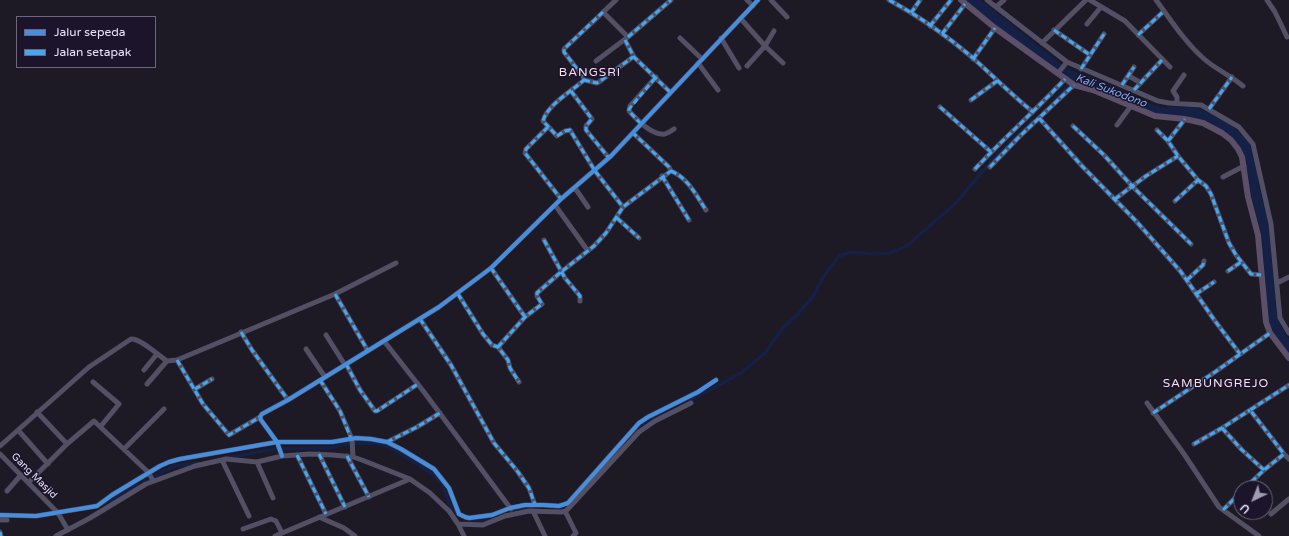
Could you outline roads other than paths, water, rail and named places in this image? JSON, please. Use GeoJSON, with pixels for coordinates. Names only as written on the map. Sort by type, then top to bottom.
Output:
{"type":"FeatureCollection","features":[{"type":"Feature","properties":{"kind":"main road"},"geometry":{"type":"LineString","coordinates":[[963,2],[995,28],[1059,72],[1069,82],[1093,90],[1155,116],[1185,118],[1203,123],[1222,133],[1231,140],[1238,149],[1242,158],[1248,197],[1258,235],[1265,318],[1270,333],[1289,358]]}},
{"type":"Feature","properties":{"kind":"street"},"geometry":{"type":"LineString","coordinates":[[584,80],[564,52],[564,49],[616,0]]}},
{"type":"Feature","properties":{"kind":"street"},"geometry":{"type":"LineString","coordinates":[[596,62],[626,39],[671,0]]}},
{"type":"Feature","properties":{"kind":"street"},"geometry":{"type":"LineString","coordinates":[[747,0],[753,6]]}},
{"type":"Feature","properties":{"kind":"street"},"geometry":{"type":"LineString","coordinates":[[177,360],[203,404],[229,435],[420,319],[458,294],[491,268],[556,206],[561,199],[609,158],[758,0]]}},
{"type":"Feature","properties":{"kind":"street"},"geometry":{"type":"LineString","coordinates":[[771,0],[787,17]]}},
{"type":"Feature","properties":{"kind":"street"},"geometry":{"type":"LineString","coordinates":[[889,0],[942,34],[973,58],[1033,112]]}},
{"type":"Feature","properties":{"kind":"street"},"geometry":{"type":"LineString","coordinates":[[911,13],[920,0]]}},
{"type":"Feature","properties":{"kind":"street"},"geometry":{"type":"LineString","coordinates":[[930,26],[951,0]]}},
{"type":"Feature","properties":{"kind":"street"},"geometry":{"type":"LineString","coordinates":[[987,0],[1042,43],[1066,64],[1122,85],[1158,101],[1169,104],[1198,104],[1239,127],[1254,144],[1271,224],[1280,320],[1289,333]]}},
{"type":"Feature","properties":{"kind":"street"},"geometry":{"type":"LineString","coordinates":[[996,7],[1004,0]]}},
{"type":"Feature","properties":{"kind":"street"},"geometry":{"type":"LineString","coordinates":[[1042,43],[1086,0]]}},
{"type":"Feature","properties":{"kind":"street"},"geometry":{"type":"LineString","coordinates":[[1090,0],[1125,21],[1170,67]]}},
{"type":"Feature","properties":{"kind":"street"},"geometry":{"type":"LineString","coordinates":[[1156,0],[1181,34],[1203,58],[1243,86]]}},
{"type":"Feature","properties":{"kind":"street"},"geometry":{"type":"LineString","coordinates":[[1267,0],[1276,12],[1287,37]]}},
{"type":"Feature","properties":{"kind":"street"},"geometry":{"type":"LineString","coordinates":[[942,34],[963,2]]}},
{"type":"Feature","properties":{"kind":"street"},"geometry":{"type":"LineString","coordinates":[[1087,24],[1102,8]]}},
{"type":"Feature","properties":{"kind":"street"},"geometry":{"type":"LineString","coordinates":[[1138,35],[1164,11]]}},
{"type":"Feature","properties":{"kind":"street"},"geometry":{"type":"LineString","coordinates":[[603,12],[626,39],[634,56],[670,92]]}},
{"type":"Feature","properties":{"kind":"street"},"geometry":{"type":"LineString","coordinates":[[740,19],[783,63]]}},
{"type":"Feature","properties":{"kind":"street"},"geometry":{"type":"LineString","coordinates":[[973,58],[995,28]]}},
{"type":"Feature","properties":{"kind":"street"},"geometry":{"type":"LineString","coordinates":[[1054,30],[1090,55]]}},
{"type":"Feature","properties":{"kind":"street"},"geometry":{"type":"LineString","coordinates":[[747,66],[765,46],[774,31]]}},
{"type":"Feature","properties":{"kind":"street"},"geometry":{"type":"LineString","coordinates":[[1081,69],[1104,34]]}},
{"type":"Feature","properties":{"kind":"street"},"geometry":{"type":"LineString","coordinates":[[680,38],[700,61],[718,90]]}},
{"type":"Feature","properties":{"kind":"street"},"geometry":{"type":"LineString","coordinates":[[722,38],[739,68]]}},
{"type":"Feature","properties":{"kind":"street"},"geometry":{"type":"LineString","coordinates":[[584,80],[597,83],[634,56]]}},
{"type":"Feature","properties":{"kind":"street"},"geometry":{"type":"LineString","coordinates":[[1134,90],[1162,60]]}},
{"type":"Feature","properties":{"kind":"street"},"geometry":{"type":"LineString","coordinates":[[1059,72],[1066,64]]}},
{"type":"Feature","properties":{"kind":"street"},"geometry":{"type":"LineString","coordinates":[[1122,85],[1134,66]]}},
{"type":"Feature","properties":{"kind":"street"},"geometry":{"type":"LineString","coordinates":[[1177,103],[1173,91],[1184,75]]}},
{"type":"Feature","properties":{"kind":"street"},"geometry":{"type":"LineString","coordinates":[[1129,76],[1141,83]]}},
{"type":"Feature","properties":{"kind":"street"},"geometry":{"type":"LineString","coordinates":[[656,77],[629,109],[629,111],[641,124],[663,134],[674,129]]}},
{"type":"Feature","properties":{"kind":"street"},"geometry":{"type":"LineString","coordinates":[[1209,109],[1232,77]]}},
{"type":"Feature","properties":{"kind":"street"},"geometry":{"type":"LineString","coordinates":[[584,80],[556,102],[544,118],[544,121],[557,136],[570,130],[595,171],[623,207]]}},
{"type":"Feature","properties":{"kind":"street"},"geometry":{"type":"LineString","coordinates":[[971,100],[997,81]]}},
{"type":"Feature","properties":{"kind":"street"},"geometry":{"type":"LineString","coordinates":[[975,169],[1033,112],[1069,82]]}},
{"type":"Feature","properties":{"kind":"street"},"geometry":{"type":"LineString","coordinates":[[990,167],[1039,118],[1069,82]]}},
{"type":"Feature","properties":{"kind":"street"},"geometry":{"type":"LineString","coordinates":[[571,91],[592,118],[586,126],[586,130],[609,158]]}},
{"type":"Feature","properties":{"kind":"street"},"geometry":{"type":"LineString","coordinates":[[1118,125],[1131,106]]}},
{"type":"Feature","properties":{"kind":"street"},"geometry":{"type":"LineString","coordinates":[[940,107],[991,152]]}},
{"type":"Feature","properties":{"kind":"street"},"geometry":{"type":"LineString","coordinates":[[1039,118],[1082,166],[1149,236],[1187,280],[1240,354]]}},
{"type":"Feature","properties":{"kind":"street"},"geometry":{"type":"LineString","coordinates":[[1168,141],[1185,118]]}},
{"type":"Feature","properties":{"kind":"street"},"geometry":{"type":"LineString","coordinates":[[1073,126],[1104,155],[1132,186],[1191,244]]}},
{"type":"Feature","properties":{"kind":"street"},"geometry":{"type":"LineString","coordinates":[[548,127],[526,149],[525,153],[561,199]]}},
{"type":"Feature","properties":{"kind":"street"},"geometry":{"type":"LineString","coordinates":[[1157,130],[1168,141],[1178,156],[1198,180],[1206,186],[1211,194],[1229,243],[1241,262],[1251,274],[1261,275]]}},
{"type":"Feature","properties":{"kind":"street"},"geometry":{"type":"LineString","coordinates":[[633,133],[671,171],[683,177],[706,210]]}},
{"type":"Feature","properties":{"kind":"street"},"geometry":{"type":"LineString","coordinates":[[1115,199],[1146,176],[1178,156]]}},
{"type":"Feature","properties":{"kind":"street"},"geometry":{"type":"LineString","coordinates":[[1223,177],[1244,166]]}},
{"type":"Feature","properties":{"kind":"street"},"geometry":{"type":"LineString","coordinates":[[498,347],[525,318],[542,304],[537,296],[537,293],[588,251],[606,233],[623,207],[662,176],[671,171]]}},
{"type":"Feature","properties":{"kind":"street"},"geometry":{"type":"LineString","coordinates":[[662,176],[689,220]]}},
{"type":"Feature","properties":{"kind":"street"},"geometry":{"type":"LineString","coordinates":[[1175,200],[1198,180]]}},
{"type":"Feature","properties":{"kind":"street"},"geometry":{"type":"LineString","coordinates":[[575,188],[588,208]]}},
{"type":"Feature","properties":{"kind":"street"},"geometry":{"type":"LineString","coordinates":[[556,206],[588,251]]}},
{"type":"Feature","properties":{"kind":"street"},"geometry":{"type":"LineString","coordinates":[[617,218],[639,238]]}},
{"type":"Feature","properties":{"kind":"street"},"geometry":{"type":"LineString","coordinates":[[544,240],[562,272],[580,296],[580,301]]}},
{"type":"Feature","properties":{"kind":"street"},"geometry":{"type":"LineString","coordinates":[[1187,280],[1203,265],[1204,261]]}},
{"type":"Feature","properties":{"kind":"street"},"geometry":{"type":"LineString","coordinates":[[1228,271],[1241,262]]}},
{"type":"Feature","properties":{"kind":"street"},"geometry":{"type":"LineString","coordinates":[[0,446],[88,367],[131,339],[139,341],[167,361],[177,360],[335,294],[396,264]]}},
{"type":"Feature","properties":{"kind":"street"},"geometry":{"type":"LineString","coordinates":[[491,268],[525,318]]}},
{"type":"Feature","properties":{"kind":"street"},"geometry":{"type":"LineString","coordinates":[[1277,283],[1289,277]]}},
{"type":"Feature","properties":{"kind":"street"},"geometry":{"type":"LineString","coordinates":[[1196,294],[1214,282]]}},
{"type":"Feature","properties":{"kind":"street"},"geometry":{"type":"LineString","coordinates":[[335,294],[368,351]]}},
{"type":"Feature","properties":{"kind":"street"},"geometry":{"type":"LineString","coordinates":[[458,294],[483,334],[492,345],[498,347],[508,360],[510,368],[518,382]]}},
{"type":"Feature","properties":{"kind":"street"},"geometry":{"type":"LineString","coordinates":[[420,319],[451,365],[494,443],[530,488],[535,505]]}},
{"type":"Feature","properties":{"kind":"street"},"geometry":{"type":"LineString","coordinates":[[242,332],[252,350],[288,400]]}},
{"type":"Feature","properties":{"kind":"street"},"geometry":{"type":"LineString","coordinates":[[1153,413],[1270,333]]}},
{"type":"Feature","properties":{"kind":"street"},"geometry":{"type":"LineString","coordinates":[[326,335],[346,364],[360,390],[376,411],[418,384]]}},
{"type":"Feature","properties":{"kind":"street"},"geometry":{"type":"LineString","coordinates":[[384,341],[440,413],[512,511]]}},
{"type":"Feature","properties":{"kind":"street"},"geometry":{"type":"LineString","coordinates":[[306,349],[340,411],[352,442],[353,457]]}},
{"type":"Feature","properties":{"kind":"street"},"geometry":{"type":"LineString","coordinates":[[144,370],[156,354]]}},
{"type":"Feature","properties":{"kind":"street"},"geometry":{"type":"LineString","coordinates":[[147,384],[167,361]]}},
{"type":"Feature","properties":{"kind":"street"},"geometry":{"type":"LineString","coordinates":[[195,389],[212,379]]}},
{"type":"Feature","properties":{"kind":"street"},"geometry":{"type":"LineString","coordinates":[[56,536],[68,530],[149,473],[169,462],[223,456],[279,445],[352,442],[356,438],[387,442],[423,461],[434,469],[449,488],[454,504],[459,514],[462,516],[478,518],[535,505],[559,506],[568,503],[639,423],[698,392],[716,380]]}},
{"type":"Feature","properties":{"kind":"street"},"geometry":{"type":"LineString","coordinates":[[92,382],[119,404],[101,426]]}},
{"type":"Feature","properties":{"kind":"street"},"geometry":{"type":"LineString","coordinates":[[1194,444],[1289,385]]}},
{"type":"Feature","properties":{"kind":"street"},"geometry":{"type":"LineString","coordinates":[[458,524],[484,525],[505,516],[512,511],[565,512],[639,432],[656,421],[691,403]]}},
{"type":"Feature","properties":{"kind":"street"},"geometry":{"type":"LineString","coordinates":[[1147,403],[1184,454],[1216,504],[1222,510],[1259,536]]}},
{"type":"Feature","properties":{"kind":"street"},"geometry":{"type":"LineString","coordinates":[[124,449],[164,409]]}},
{"type":"Feature","properties":{"kind":"street"},"geometry":{"type":"LineString","coordinates":[[1250,410],[1287,455],[1264,470],[1253,480]]}},
{"type":"Feature","properties":{"kind":"street"},"geometry":{"type":"LineString","coordinates":[[37,412],[67,444]]}},
{"type":"Feature","properties":{"kind":"street"},"geometry":{"type":"LineString","coordinates":[[387,442],[412,430],[440,413]]}},
{"type":"Feature","properties":{"kind":"street"},"geometry":{"type":"LineString","coordinates":[[260,417],[279,445],[282,456]]}},
{"type":"Feature","properties":{"kind":"street"},"geometry":{"type":"LineString","coordinates":[[29,482],[67,444],[93,422],[96,422],[101,426],[149,473],[153,480]]}},
{"type":"Feature","properties":{"kind":"street"},"geometry":{"type":"LineString","coordinates":[[1222,428],[1242,450],[1264,470]]}},
{"type":"Feature","properties":{"kind":"street"},"geometry":{"type":"LineString","coordinates":[[18,430],[48,464]]}},
{"type":"Feature","properties":{"kind":"street","name":"Gang Masjid"},"geometry":{"type":"LineString","coordinates":[[0,454],[29,482],[59,515],[68,530]]}},
{"type":"Feature","properties":{"kind":"street"},"geometry":{"type":"LineString","coordinates":[[320,454],[345,507]]}},
{"type":"Feature","properties":{"kind":"street"},"geometry":{"type":"LineString","coordinates":[[0,515],[59,515],[97,506],[153,480],[223,456],[257,462],[282,456],[320,454],[353,457],[410,479],[430,493],[448,511],[458,524],[464,536]]}},
{"type":"Feature","properties":{"kind":"street"},"geometry":{"type":"LineString","coordinates":[[297,455],[326,514]]}},
{"type":"Feature","properties":{"kind":"street"},"geometry":{"type":"LineString","coordinates":[[223,456],[249,516]]}},
{"type":"Feature","properties":{"kind":"street"},"geometry":{"type":"LineString","coordinates":[[347,456],[369,497]]}},
{"type":"Feature","properties":{"kind":"street"},"geometry":{"type":"LineString","coordinates":[[257,462],[273,498]]}},
{"type":"Feature","properties":{"kind":"street"},"geometry":{"type":"LineString","coordinates":[[7,491],[21,475]]}},
{"type":"Feature","properties":{"kind":"street"},"geometry":{"type":"LineString","coordinates":[[275,536],[410,479]]}},
{"type":"Feature","properties":{"kind":"street"},"geometry":{"type":"LineString","coordinates":[[1273,512],[1289,499]]}},
{"type":"Feature","properties":{"kind":"street"},"geometry":{"type":"LineString","coordinates":[[1222,510],[1233,500]]}},
{"type":"Feature","properties":{"kind":"street"},"geometry":{"type":"LineString","coordinates":[[533,511],[545,536]]}},
{"type":"Feature","properties":{"kind":"street"},"geometry":{"type":"LineString","coordinates":[[565,512],[576,533],[574,536]]}},
{"type":"Feature","properties":{"kind":"street"},"geometry":{"type":"LineString","coordinates":[[319,517],[344,528],[355,536]]}},
{"type":"Feature","properties":{"kind":"street"},"geometry":{"type":"LineString","coordinates":[[243,529],[271,519],[276,521],[282,533]]}},
{"type":"Feature","properties":{"kind":"street"},"geometry":{"type":"LineString","coordinates":[[0,520],[6,520]]}},
{"type":"Feature","properties":{"kind":"street"},"geometry":{"type":"LineString","coordinates":[[0,532],[1,536]]}},
{"type":"Feature","properties":{"kind":"water","name":"Kali Sukodono"},"geometry":{"type":"Polygon","coordinates":[[[964,0],[981,0],[1066,68],[1122,90],[1148,103],[1161,107],[1194,107],[1203,110],[1231,125],[1244,137],[1250,144],[1253,151],[1260,190],[1267,216],[1277,317],[1289,339],[1289,355],[1273,335],[1268,320],[1262,237],[1252,198],[1243,152],[1221,130],[1208,122],[1186,116],[1151,114],[1074,82],[1066,77],[1065,73],[1056,69],[970,7],[964,0]]]}},
{"type":"Feature","properties":{"kind":"waterway","name":"Kali Sukodono"},"geometry":{"type":"LineString","coordinates":[[1054,101],[1071,82]]}},
{"type":"Feature","properties":{"kind":"waterway"},"geometry":{"type":"LineString","coordinates":[[680,406],[741,373],[765,353],[782,329],[798,314],[814,295],[824,276],[839,256],[851,252],[875,254],[890,253],[905,247],[955,204],[992,160],[1033,120]]}},
{"type":"Feature","properties":{"kind":"waterway"},"geometry":{"type":"LineString","coordinates":[[631,435],[654,418],[675,409]]}},
{"type":"Feature","properties":{"kind":"waterway"},"geometry":{"type":"LineString","coordinates":[[225,458],[275,449],[329,448],[353,443],[374,443],[390,447],[434,475],[442,484],[452,511],[459,515]]}},
{"type":"Feature","properties":{"kind":"waterway"},"geometry":{"type":"LineString","coordinates":[[612,458],[623,445]]}},
{"type":"Feature","properties":{"kind":"waterway"},"geometry":{"type":"LineString","coordinates":[[105,503],[174,466],[199,463]]}},
{"type":"Feature","properties":{"kind":"waterway"},"geometry":{"type":"LineString","coordinates":[[556,510],[565,508],[568,505]]}},
{"type":"Feature","properties":{"kind":"waterway"},"geometry":{"type":"LineString","coordinates":[[516,511],[526,508],[532,509]]}},
{"type":"Feature","properties":{"kind":"waterway"},"geometry":{"type":"LineString","coordinates":[[470,520],[486,520],[495,518]]}},
{"type":"Feature","properties":{"kind":"district","name":"BANGSRI"},"geometry":{"type":"Point","coordinates":[590,73]}},
{"type":"Feature","properties":{"kind":"district","name":"SAMBUNGREJO"},"geometry":{"type":"Point","coordinates":[1216,384]}}]}
